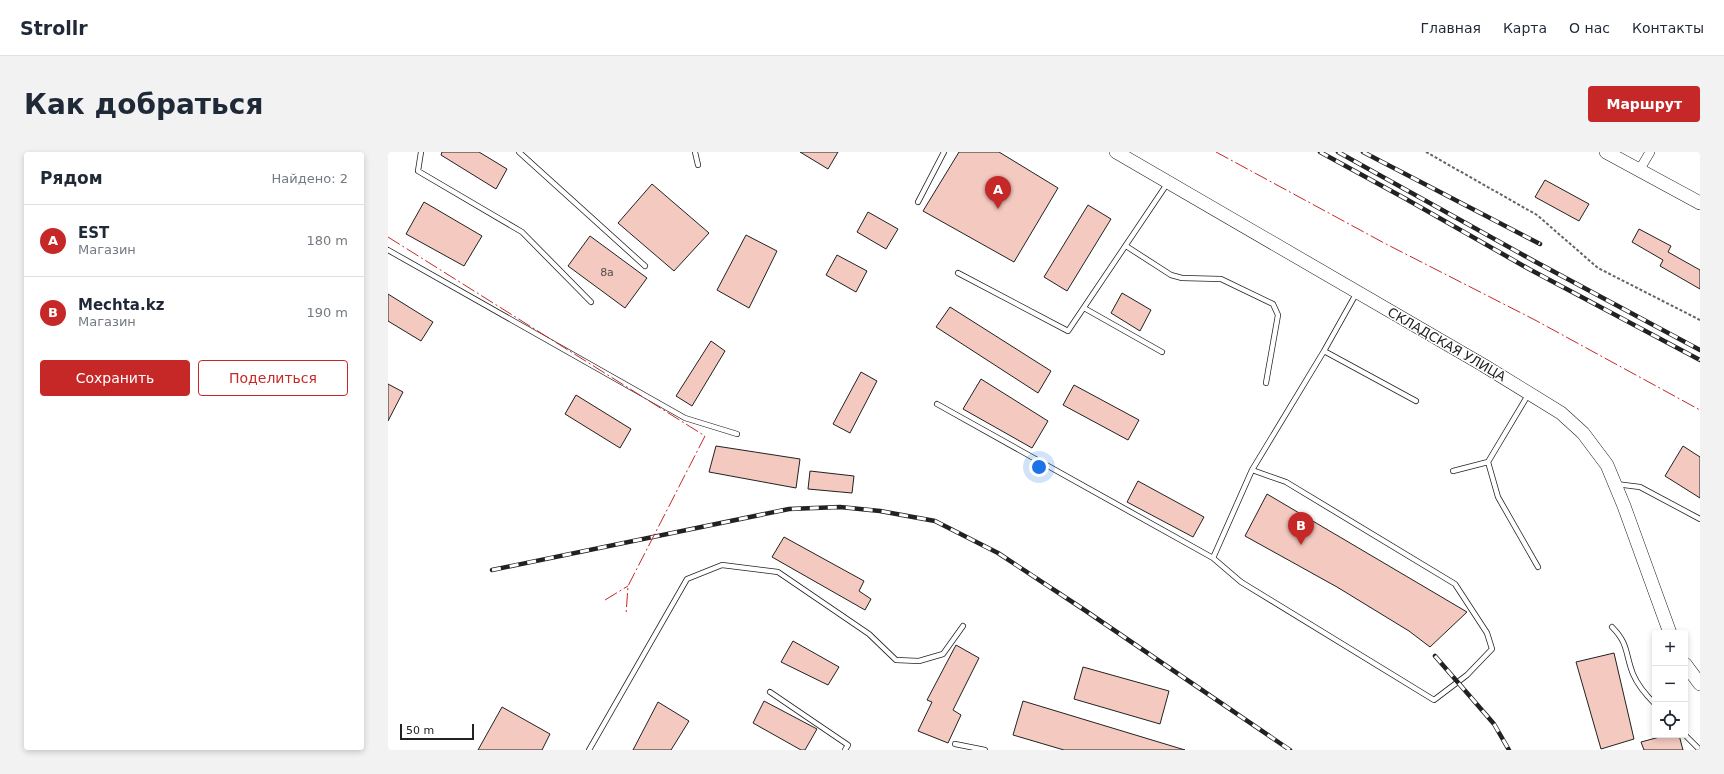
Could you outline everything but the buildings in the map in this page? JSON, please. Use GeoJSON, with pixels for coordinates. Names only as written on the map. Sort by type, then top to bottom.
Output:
{"type":"FeatureCollection","features":[{"type":"Feature","properties":{"kind":"main road","name":"СКЛАДСКАЯ УЛИЦА"},"geometry":{"type":"LineString","coordinates":[[1116,152],[1483,364],[1561,413],[1583,433],[1607,465],[1669,630]]}},
{"type":"Feature","properties":{"kind":"main road"},"geometry":{"type":"LineString","coordinates":[[1606,152],[1700,203]]}},
{"type":"Feature","properties":{"kind":"main road"},"geometry":{"type":"LineString","coordinates":[[1686,666],[1700,684]]}},
{"type":"Feature","properties":{"kind":"street"},"geometry":{"type":"LineString","coordinates":[[1640,170],[1650,152]]}},
{"type":"Feature","properties":{"kind":"lane"},"geometry":{"type":"LineString","coordinates":[[421,152],[418,171],[522,232],[591,302]]}},
{"type":"Feature","properties":{"kind":"lane"},"geometry":{"type":"LineString","coordinates":[[519,152],[645,266]]}},
{"type":"Feature","properties":{"kind":"lane"},"geometry":{"type":"LineString","coordinates":[[695,152],[698,165]]}},
{"type":"Feature","properties":{"kind":"lane"},"geometry":{"type":"LineString","coordinates":[[918,202],[944,152]]}},
{"type":"Feature","properties":{"kind":"lane"},"geometry":{"type":"LineString","coordinates":[[958,273],[1068,331],[1168,182]]}},
{"type":"Feature","properties":{"kind":"lane"},"geometry":{"type":"LineString","coordinates":[[1126,246],[1171,275],[1182,278],[1221,279],[1273,304],[1278,315],[1266,383]]}},
{"type":"Feature","properties":{"kind":"lane"},"geometry":{"type":"LineString","coordinates":[[388,250],[685,418],[737,434]]}},
{"type":"Feature","properties":{"kind":"lane"},"geometry":{"type":"LineString","coordinates":[[1213,558],[1252,470],[1324,351],[1357,292]]}},
{"type":"Feature","properties":{"kind":"lane"},"geometry":{"type":"LineString","coordinates":[[1084,308],[1162,352]]}},
{"type":"Feature","properties":{"kind":"lane"},"geometry":{"type":"LineString","coordinates":[[1324,351],[1416,401]]}},
{"type":"Feature","properties":{"kind":"lane"},"geometry":{"type":"LineString","coordinates":[[1453,471],[1488,462],[1529,394]]}},
{"type":"Feature","properties":{"kind":"lane"},"geometry":{"type":"LineString","coordinates":[[937,404],[1213,558],[1241,582],[1434,700],[1467,676],[1492,649],[1487,633],[1455,584],[1286,482],[1252,470]]}},
{"type":"Feature","properties":{"kind":"lane"},"geometry":{"type":"LineString","coordinates":[[1488,462],[1498,497],[1538,567]]}},
{"type":"Feature","properties":{"kind":"lane"},"geometry":{"type":"LineString","coordinates":[[1615,484],[1640,487],[1700,519]]}},
{"type":"Feature","properties":{"kind":"lane"},"geometry":{"type":"LineString","coordinates":[[589,750],[687,579],[722,564],[778,572],[869,634],[896,660],[919,661],[943,654],[963,626]]}},
{"type":"Feature","properties":{"kind":"lane"},"geometry":{"type":"LineString","coordinates":[[1612,627],[1622,637],[1633,674],[1645,694],[1653,702]]}},
{"type":"Feature","properties":{"kind":"lane"},"geometry":{"type":"LineString","coordinates":[[770,692],[848,745],[845,750]]}},
{"type":"Feature","properties":{"kind":"lane"},"geometry":{"type":"LineString","coordinates":[[1688,738],[1700,750]]}},
{"type":"Feature","properties":{"kind":"lane"},"geometry":{"type":"LineString","coordinates":[[955,744],[985,750]]}},
{"type":"Feature","properties":{"kind":"path"},"geometry":{"type":"LineString","coordinates":[[1426,152],[1537,215],[1598,268],[1700,320]]}},
{"type":"Feature","properties":{"kind":"railway"},"geometry":{"type":"LineString","coordinates":[[1320,152],[1529,269],[1700,360]]}},
{"type":"Feature","properties":{"kind":"railway"},"geometry":{"type":"LineString","coordinates":[[1338,152],[1534,261],[1700,350]]}},
{"type":"Feature","properties":{"kind":"railway"},"geometry":{"type":"LineString","coordinates":[[1363,152],[1540,244]]}},
{"type":"Feature","properties":{"kind":"railway"},"geometry":{"type":"LineString","coordinates":[[492,570],[789,509],[840,507],[880,511],[935,521],[998,553],[1290,750]]}},
{"type":"Feature","properties":{"kind":"railway"},"geometry":{"type":"LineString","coordinates":[[1435,656],[1494,724],[1509,750]]}},
{"type":"Feature","properties":{"kind":"power"},"geometry":{"type":"LineString","coordinates":[[1216,152],[1386,244],[1535,320],[1700,410]]}},
{"type":"Feature","properties":{"kind":"power"},"geometry":{"type":"LineString","coordinates":[[388,237],[705,436],[628,586],[626,615]]}},
{"type":"Feature","properties":{"kind":"power"},"geometry":{"type":"LineString","coordinates":[[605,600],[628,586]]}},
{"type":"Feature","properties":{"kind":"place","name":"EST"},"geometry":{"type":"Point","coordinates":[998,209]}},
{"type":"Feature","properties":{"kind":"place","name":"Mechta.kz"},"geometry":{"type":"Point","coordinates":[1301,545]}}]}
